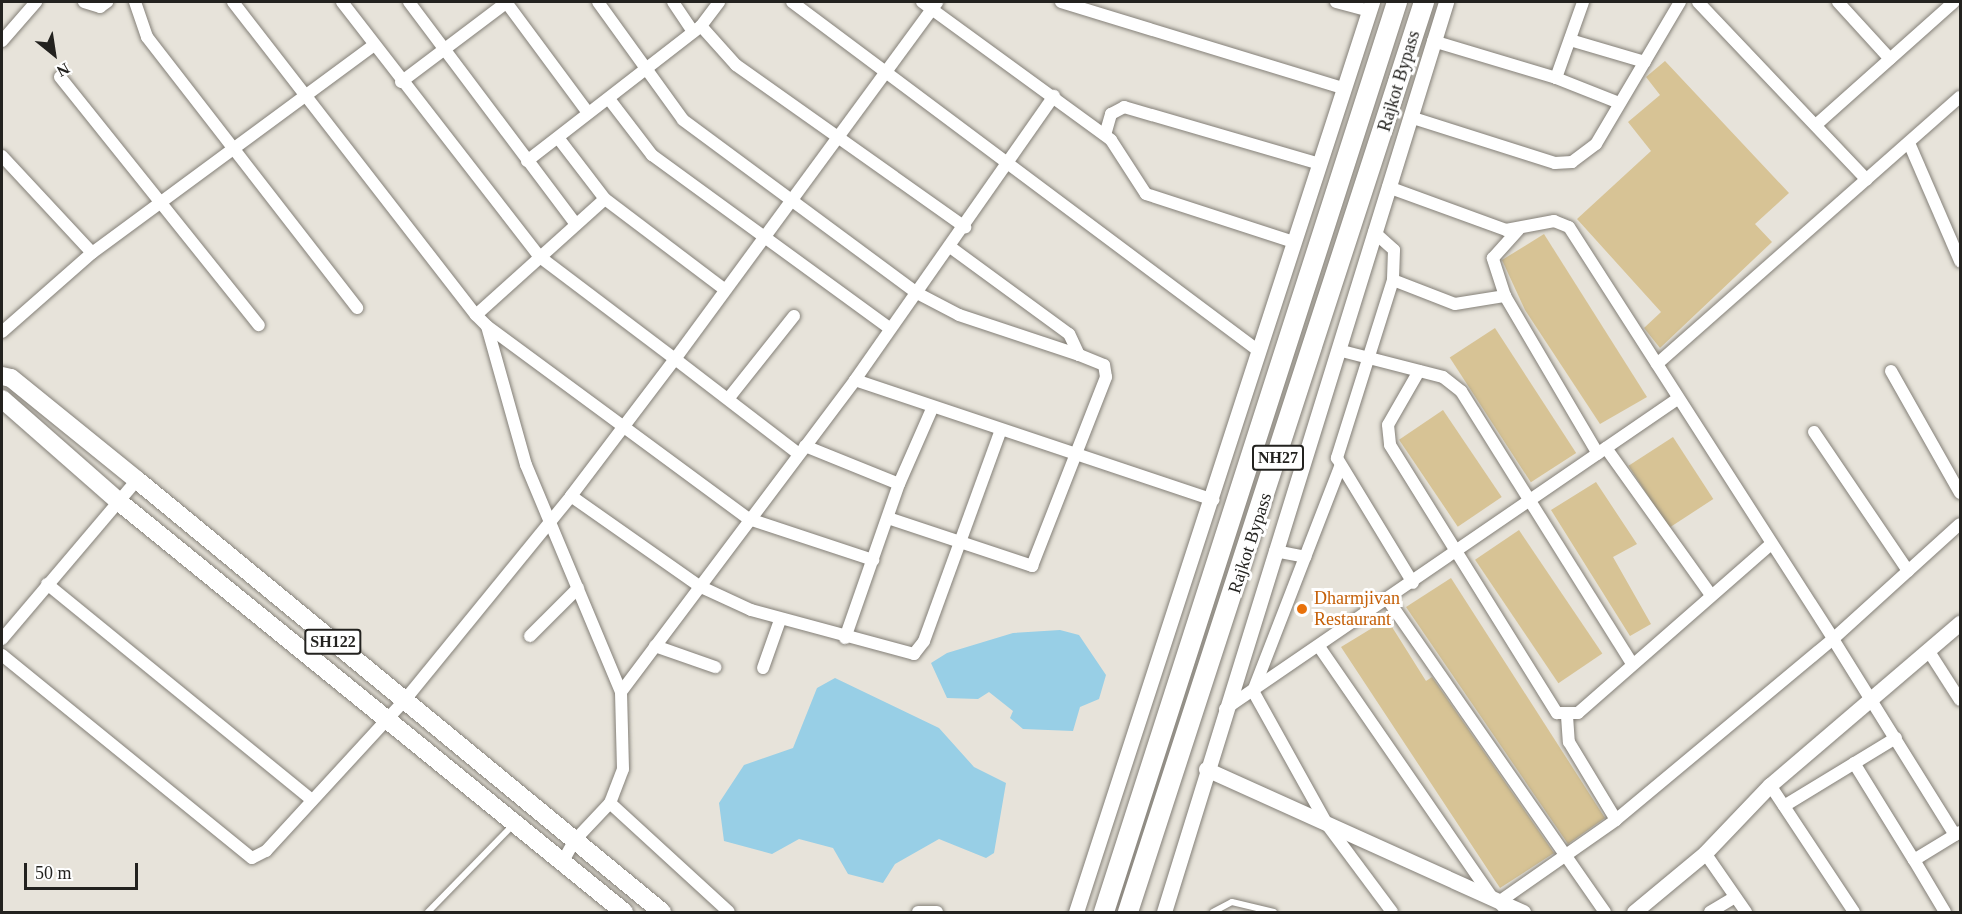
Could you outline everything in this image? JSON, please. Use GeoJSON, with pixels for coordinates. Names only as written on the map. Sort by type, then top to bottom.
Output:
{"type":"FeatureCollection","features":[{"type":"Feature","properties":{"kind":"highway","name":"Rajkot Bypass"},"geometry":{"type":"LineString","coordinates":[[1104,912],[1397,2]]}},
{"type":"Feature","properties":{"kind":"highway","name":"Rajkot Bypass"},"geometry":{"type":"LineString","coordinates":[[1128,912],[1424,2]]}},
{"type":"Feature","properties":{"kind":"main road","name":"SH122"},"geometry":{"type":"LineString","coordinates":[[2,375],[11,378],[137,480],[574,840],[643,907],[662,912]]}},
{"type":"Feature","properties":{"kind":"main road","name":"SH122"},"geometry":{"type":"LineString","coordinates":[[2,399],[118,501],[624,912]]}},
{"type":"Feature","properties":{"kind":"street"},"geometry":{"type":"LineString","coordinates":[[2,41],[36,2]]}},
{"type":"Feature","properties":{"kind":"street"},"geometry":{"type":"LineString","coordinates":[[84,2],[100,7],[108,2]]}},
{"type":"Feature","properties":{"kind":"street"},"geometry":{"type":"LineString","coordinates":[[135,2],[147,37],[233,151],[357,308]]}},
{"type":"Feature","properties":{"kind":"street"},"geometry":{"type":"LineString","coordinates":[[233,2],[476,315],[487,326],[749,519],[873,560]]}},
{"type":"Feature","properties":{"kind":"street"},"geometry":{"type":"LineString","coordinates":[[342,2],[373,46],[540,257],[728,399],[802,450],[899,484]]}},
{"type":"Feature","properties":{"kind":"street"},"geometry":{"type":"LineString","coordinates":[[409,2],[445,47],[574,222]]}},
{"type":"Feature","properties":{"kind":"street"},"geometry":{"type":"LineString","coordinates":[[401,82],[507,2],[588,113]]}},
{"type":"Feature","properties":{"kind":"street"},"geometry":{"type":"LineString","coordinates":[[598,2],[690,127],[917,293],[959,315],[1098,361],[1107,370],[1032,566],[958,545],[891,519]]}},
{"type":"Feature","properties":{"kind":"street"},"geometry":{"type":"LineString","coordinates":[[673,2],[697,29],[736,64],[964,227]]}},
{"type":"Feature","properties":{"kind":"street"},"geometry":{"type":"LineString","coordinates":[[527,161],[697,29],[719,2]]}},
{"type":"Feature","properties":{"kind":"street"},"geometry":{"type":"LineString","coordinates":[[792,2],[885,74],[1260,352]]}},
{"type":"Feature","properties":{"kind":"street"},"geometry":{"type":"LineString","coordinates":[[1061,2],[1345,89]]}},
{"type":"Feature","properties":{"kind":"street"},"geometry":{"type":"LineString","coordinates":[[1076,912],[1213,500],[1371,6],[1336,2]]}},
{"type":"Feature","properties":{"kind":"street"},"geometry":{"type":"LineString","coordinates":[[1164,912],[1206,769],[1446,2]]}},
{"type":"Feature","properties":{"kind":"street"},"geometry":{"type":"LineString","coordinates":[[1556,78],[1583,2]]}},
{"type":"Feature","properties":{"kind":"street"},"geometry":{"type":"LineString","coordinates":[[1410,117],[1563,164],[1592,149],[1680,2]]}},
{"type":"Feature","properties":{"kind":"street"},"geometry":{"type":"LineString","coordinates":[[1698,2],[1817,124],[1867,180]]}},
{"type":"Feature","properties":{"kind":"street"},"geometry":{"type":"LineString","coordinates":[[1838,2],[1890,59]]}},
{"type":"Feature","properties":{"kind":"street"},"geometry":{"type":"LineString","coordinates":[[1817,124],[1954,2]]}},
{"type":"Feature","properties":{"kind":"street"},"geometry":{"type":"LineString","coordinates":[[2,655],[252,858],[266,851],[404,701],[549,525],[675,359],[724,289],[885,74],[930,4],[1105,135],[1141,189],[1154,198],[1294,242]]}},
{"type":"Feature","properties":{"kind":"street"},"geometry":{"type":"LineString","coordinates":[[1570,40],[1645,62]]}},
{"type":"Feature","properties":{"kind":"street"},"geometry":{"type":"LineString","coordinates":[[1433,41],[1556,78],[1619,103]]}},
{"type":"Feature","properties":{"kind":"street"},"geometry":{"type":"LineString","coordinates":[[2,332],[92,253],[308,97],[373,46]]}},
{"type":"Feature","properties":{"kind":"street"},"geometry":{"type":"LineString","coordinates":[[60,77],[159,204],[259,325]]}},
{"type":"Feature","properties":{"kind":"street"},"geometry":{"type":"LineString","coordinates":[[621,692],[855,380],[889,328],[950,247],[1054,96]]}},
{"type":"Feature","properties":{"kind":"street"},"geometry":{"type":"LineString","coordinates":[[1658,364],[1960,98]]}},
{"type":"Feature","properties":{"kind":"street"},"geometry":{"type":"LineString","coordinates":[[609,99],[652,155],[766,234],[889,328]]}},
{"type":"Feature","properties":{"kind":"street"},"geometry":{"type":"LineString","coordinates":[[1105,135],[1111,114],[1124,107],[1320,164]]}},
{"type":"Feature","properties":{"kind":"street"},"geometry":{"type":"LineString","coordinates":[[559,138],[605,199],[724,289]]}},
{"type":"Feature","properties":{"kind":"street"},"geometry":{"type":"LineString","coordinates":[[1909,143],[1960,261]]}},
{"type":"Feature","properties":{"kind":"street"},"geometry":{"type":"LineString","coordinates":[[2,156],[92,253]]}},
{"type":"Feature","properties":{"kind":"street"},"geometry":{"type":"LineString","coordinates":[[1388,187],[1518,230]]}},
{"type":"Feature","properties":{"kind":"street"},"geometry":{"type":"LineString","coordinates":[[476,315],[540,257],[574,222],[605,199]]}},
{"type":"Feature","properties":{"kind":"street"},"geometry":{"type":"LineString","coordinates":[[1711,595],[1602,451],[1504,296],[1493,258],[1518,230],[1554,220],[1569,227],[1658,364],[1676,400],[1958,833],[1914,860]]}},
{"type":"Feature","properties":{"kind":"street"},"geometry":{"type":"LineString","coordinates":[[1374,232],[1394,250],[1393,280],[1338,447],[1340,466],[1413,583]]}},
{"type":"Feature","properties":{"kind":"street"},"geometry":{"type":"LineString","coordinates":[[950,247],[1070,334],[1079,355]]}},
{"type":"Feature","properties":{"kind":"street"},"geometry":{"type":"LineString","coordinates":[[1393,280],[1455,304],[1504,296]]}},
{"type":"Feature","properties":{"kind":"street"},"geometry":{"type":"LineString","coordinates":[[728,399],[794,316]]}},
{"type":"Feature","properties":{"kind":"street"},"geometry":{"type":"LineString","coordinates":[[487,326],[521,452],[549,525],[621,692],[626,758],[609,803],[574,840],[562,863]]}},
{"type":"Feature","properties":{"kind":"street"},"geometry":{"type":"LineString","coordinates":[[1338,350],[1443,377],[1461,391],[1632,664]]}},
{"type":"Feature","properties":{"kind":"street"},"geometry":{"type":"LineString","coordinates":[[1419,371],[1386,435],[1455,554],[1550,705],[1567,716]]}},
{"type":"Feature","properties":{"kind":"street"},"geometry":{"type":"LineString","coordinates":[[1891,371],[1960,493]]}},
{"type":"Feature","properties":{"kind":"street"},"geometry":{"type":"LineString","coordinates":[[855,380],[932,409],[1077,453],[1213,500]]}},
{"type":"Feature","properties":{"kind":"street"},"geometry":{"type":"LineString","coordinates":[[1225,709],[1320,648],[1676,400]]}},
{"type":"Feature","properties":{"kind":"street"},"geometry":{"type":"LineString","coordinates":[[845,638],[873,560],[891,519],[899,484],[932,409]]}},
{"type":"Feature","properties":{"kind":"street"},"geometry":{"type":"LineString","coordinates":[[571,496],[699,586],[780,620],[914,654],[924,641],[1001,430]]}},
{"type":"Feature","properties":{"kind":"street"},"geometry":{"type":"LineString","coordinates":[[1814,432],[1908,572]]}},
{"type":"Feature","properties":{"kind":"street"},"geometry":{"type":"LineString","coordinates":[[1253,691],[1340,466]]}},
{"type":"Feature","properties":{"kind":"street"},"geometry":{"type":"LineString","coordinates":[[2,639],[137,480]]}},
{"type":"Feature","properties":{"kind":"street"},"geometry":{"type":"LineString","coordinates":[[1500,904],[1616,819],[1833,639],[1960,524]]}},
{"type":"Feature","properties":{"kind":"street"},"geometry":{"type":"LineString","coordinates":[[1567,716],[1578,712],[1771,544]]}},
{"type":"Feature","properties":{"kind":"street"},"geometry":{"type":"LineString","coordinates":[[1275,551],[1305,556]]}},
{"type":"Feature","properties":{"kind":"street"},"geometry":{"type":"LineString","coordinates":[[47,584],[312,800]]}},
{"type":"Feature","properties":{"kind":"street"},"geometry":{"type":"LineString","coordinates":[[530,636],[578,588]]}},
{"type":"Feature","properties":{"kind":"street"},"geometry":{"type":"LineString","coordinates":[[1388,600],[1605,912]]}},
{"type":"Feature","properties":{"kind":"street"},"geometry":{"type":"LineString","coordinates":[[763,668],[780,620]]}},
{"type":"Feature","properties":{"kind":"street"},"geometry":{"type":"LineString","coordinates":[[1634,912],[1705,853],[1770,785],[1960,623]]}},
{"type":"Feature","properties":{"kind":"street"},"geometry":{"type":"LineString","coordinates":[[655,646],[677,658],[715,667]]}},
{"type":"Feature","properties":{"kind":"street"},"geometry":{"type":"LineString","coordinates":[[1320,648],[1500,904]]}},
{"type":"Feature","properties":{"kind":"street"},"geometry":{"type":"LineString","coordinates":[[1928,650],[1960,700]]}},
{"type":"Feature","properties":{"kind":"street"},"geometry":{"type":"LineString","coordinates":[[1253,691],[1328,826],[1392,912]]}},
{"type":"Feature","properties":{"kind":"street"},"geometry":{"type":"LineString","coordinates":[[1567,716],[1569,742],[1616,819]]}},
{"type":"Feature","properties":{"kind":"street"},"geometry":{"type":"LineString","coordinates":[[1784,806],[1896,738]]}},
{"type":"Feature","properties":{"kind":"street"},"geometry":{"type":"LineString","coordinates":[[1854,764],[1945,912]]}},
{"type":"Feature","properties":{"kind":"street"},"geometry":{"type":"LineString","coordinates":[[1206,769],[1522,912]]}},
{"type":"Feature","properties":{"kind":"street"},"geometry":{"type":"LineString","coordinates":[[1770,785],[1854,912]]}},
{"type":"Feature","properties":{"kind":"street"},"geometry":{"type":"LineString","coordinates":[[609,803],[729,912]]}},
{"type":"Feature","properties":{"kind":"street"},"geometry":{"type":"LineString","coordinates":[[1705,853],[1746,912]]}},
{"type":"Feature","properties":{"kind":"street"},"geometry":{"type":"LineString","coordinates":[[1710,912],[1735,897]]}},
{"type":"Feature","properties":{"kind":"street"},"geometry":{"type":"LineString","coordinates":[[918,912],[937,912]]}},
{"type":"Feature","properties":{"kind":"lane"},"geometry":{"type":"LineString","coordinates":[[428,912],[514,824]]}},
{"type":"Feature","properties":{"kind":"lane"},"geometry":{"type":"LineString","coordinates":[[1213,912],[1232,902],[1274,912]]}},
{"type":"Feature","properties":{"kind":"water"},"geometry":{"type":"Polygon","coordinates":[[[1060,630],[1079,635],[1106,675],[1099,699],[1080,707],[1073,731],[1023,729],[1010,718],[1013,711],[989,692],[978,699],[947,698],[931,663],[947,653],[1013,633],[1060,630]]]}},
{"type":"Feature","properties":{"kind":"water"},"geometry":{"type":"Polygon","coordinates":[[[835,678],[939,728],[974,767],[1006,783],[994,853],[986,858],[939,839],[895,864],[883,883],[848,874],[833,848],[799,839],[772,854],[724,841],[719,803],[744,765],[793,748],[817,688],[835,678]]]}},
{"type":"Feature","properties":{"kind":"building"},"geometry":{"type":"Polygon","coordinates":[[[1665,61],[1789,193],[1755,224],[1772,242],[1660,348],[1644,328],[1661,312],[1577,219],[1651,151],[1628,122],[1660,95],[1646,77],[1665,61]]]}},
{"type":"Feature","properties":{"kind":"building"},"geometry":{"type":"Polygon","coordinates":[[[1544,234],[1647,397],[1600,424],[1525,310],[1502,260],[1544,234]]]}},
{"type":"Feature","properties":{"kind":"building"},"geometry":{"type":"Polygon","coordinates":[[[1495,328],[1576,453],[1531,482],[1450,357],[1495,328]]]}},
{"type":"Feature","properties":{"kind":"building"},"geometry":{"type":"Polygon","coordinates":[[[1443,410],[1502,497],[1458,527],[1399,440],[1443,410]]]}},
{"type":"Feature","properties":{"kind":"building"},"geometry":{"type":"Polygon","coordinates":[[[1673,437],[1713,499],[1669,528],[1629,466],[1673,437]]]}},
{"type":"Feature","properties":{"kind":"building"},"geometry":{"type":"Polygon","coordinates":[[[1596,482],[1637,544],[1613,557],[1651,624],[1630,636],[1551,510],[1596,482]]]}},
{"type":"Feature","properties":{"kind":"building"},"geometry":{"type":"Polygon","coordinates":[[[1519,530],[1602,654],[1558,683],[1475,560],[1519,530]]]}},
{"type":"Feature","properties":{"kind":"building"},"geometry":{"type":"Polygon","coordinates":[[[1451,578],[1605,818],[1568,844],[1406,607],[1451,578]]]}},
{"type":"Feature","properties":{"kind":"building"},"geometry":{"type":"Polygon","coordinates":[[[1387,619],[1426,681],[1432,677],[1554,853],[1500,888],[1341,647],[1387,619]]]}},
{"type":"Feature","properties":{"kind":"place","name":"Dharmjivan Restaurant"},"geometry":{"type":"Point","coordinates":[1302,609]}}]}
